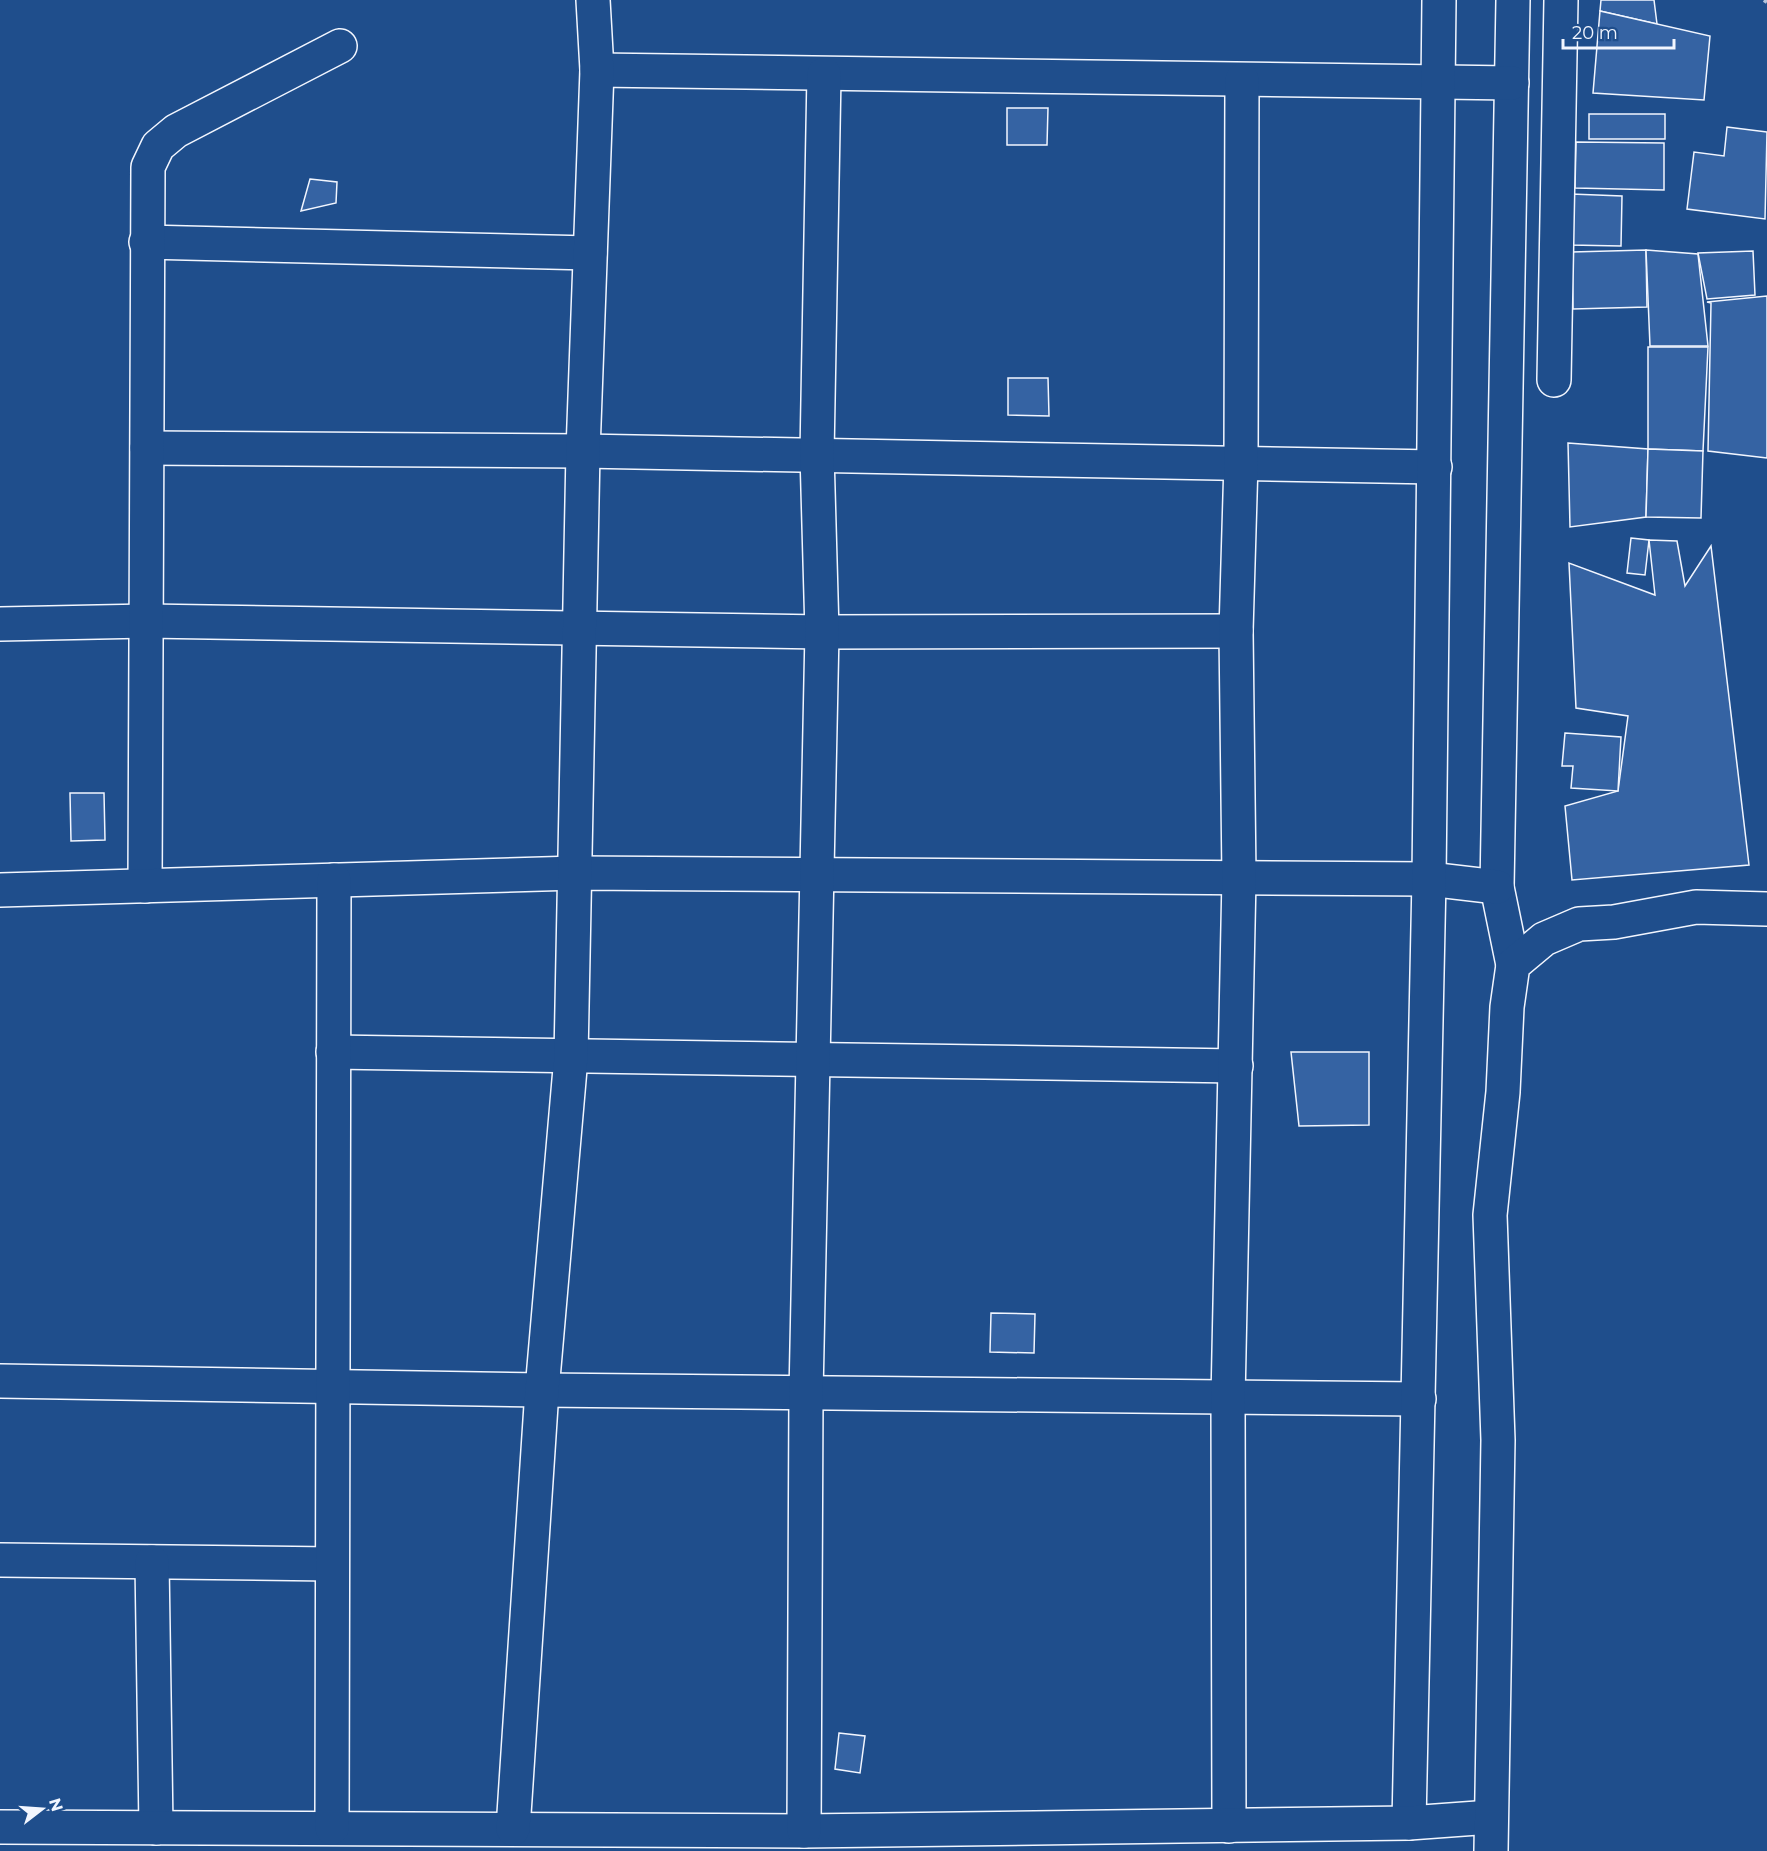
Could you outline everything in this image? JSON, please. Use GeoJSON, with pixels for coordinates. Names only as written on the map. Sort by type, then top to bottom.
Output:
{"type":"FeatureCollection","features":[{"type":"Feature","properties":{"kind":"street"},"geometry":{"type":"LineString","coordinates":[[513,1829],[542,1390],[571,1057],[583,451],[597,70],[593,0]]}},
{"type":"Feature","properties":{"kind":"street"},"geometry":{"type":"LineString","coordinates":[[1409,1824],[1429,879],[1438,0]]}},
{"type":"Feature","properties":{"kind":"street"},"geometry":{"type":"LineString","coordinates":[[1491,1851],[1498,1440],[1490,1215],[1503,1092],[1507,1007],[1513,965],[1497,887],[1513,0]]}},
{"type":"Feature","properties":{"kind":"street"},"geometry":{"type":"LineString","coordinates":[[1554,380],[1561,0]]}},
{"type":"Feature","properties":{"kind":"street"},"geometry":{"type":"LineString","coordinates":[[146,886],[148,167],[158,146],[176,131],[340,46]]}},
{"type":"Feature","properties":{"kind":"street"},"geometry":{"type":"LineString","coordinates":[[597,70],[1512,83]]}},
{"type":"Feature","properties":{"kind":"street"},"geometry":{"type":"LineString","coordinates":[[804,1831],[806,1394],[822,632],[817,454],[824,74]]}},
{"type":"Feature","properties":{"kind":"street"},"geometry":{"type":"LineString","coordinates":[[1229,1826],[1228,1399],[1239,878],[1236,631],[1241,462],[1242,80]]}},
{"type":"Feature","properties":{"kind":"street"},"geometry":{"type":"LineString","coordinates":[[146,242],[590,254]]}},
{"type":"Feature","properties":{"kind":"street"},"geometry":{"type":"LineString","coordinates":[[147,448],[817,454],[1434,467]]}},
{"type":"Feature","properties":{"kind":"street"},"geometry":{"type":"LineString","coordinates":[[0,624],[147,621],[822,632],[1236,631]]}},
{"type":"Feature","properties":{"kind":"street"},"geometry":{"type":"LineString","coordinates":[[0,890],[576,873],[1429,879],[1497,887]]}},
{"type":"Feature","properties":{"kind":"street"},"geometry":{"type":"LineString","coordinates":[[332,1828],[331,1386],[334,880]]}},
{"type":"Feature","properties":{"kind":"street"},"geometry":{"type":"LineString","coordinates":[[1513,965],[1544,939],[1580,924],[1614,922],[1696,907],[1767,909]]}},
{"type":"Feature","properties":{"kind":"street"},"geometry":{"type":"LineString","coordinates":[[333,1052],[1236,1066]]}},
{"type":"Feature","properties":{"kind":"street"},"geometry":{"type":"LineString","coordinates":[[0,1381],[806,1394],[1419,1399]]}},
{"type":"Feature","properties":{"kind":"street"},"geometry":{"type":"LineString","coordinates":[[0,1560],[332,1564]]}},
{"type":"Feature","properties":{"kind":"street"},"geometry":{"type":"LineString","coordinates":[[152,1562],[156,1828]]}},
{"type":"Feature","properties":{"kind":"street"},"geometry":{"type":"LineString","coordinates":[[0,1827],[804,1831],[1409,1824],[1491,1816]]}},
{"type":"Feature","properties":{"kind":"building"},"geometry":{"type":"Polygon","coordinates":[[[1601,0],[1654,0],[1657,24],[1600,11],[1601,0]]]}},
{"type":"Feature","properties":{"kind":"building"},"geometry":{"type":"Polygon","coordinates":[[[1600,11],[1710,36],[1704,100],[1593,93],[1600,11]]]}},
{"type":"Feature","properties":{"kind":"building"},"geometry":{"type":"Polygon","coordinates":[[[1007,108],[1048,108],[1047,145],[1007,145],[1007,108]]]}},
{"type":"Feature","properties":{"kind":"building"},"geometry":{"type":"Polygon","coordinates":[[[1589,114],[1665,114],[1665,139],[1589,139],[1589,114]]]}},
{"type":"Feature","properties":{"kind":"building"},"geometry":{"type":"Polygon","coordinates":[[[1727,127],[1767,132],[1765,219],[1687,209],[1694,152],[1724,156],[1727,127]]]}},
{"type":"Feature","properties":{"kind":"building"},"geometry":{"type":"Polygon","coordinates":[[[1576,142],[1664,143],[1664,190],[1575,188],[1576,142]]]}},
{"type":"Feature","properties":{"kind":"building"},"geometry":{"type":"Polygon","coordinates":[[[310,179],[337,182],[336,203],[301,211],[310,179]]]}},
{"type":"Feature","properties":{"kind":"building"},"geometry":{"type":"Polygon","coordinates":[[[1571,194],[1622,196],[1621,246],[1570,245],[1571,194]]]}},
{"type":"Feature","properties":{"kind":"building"},"geometry":{"type":"Polygon","coordinates":[[[1646,250],[1647,307],[1573,309],[1572,252],[1646,250]]]}},
{"type":"Feature","properties":{"kind":"building"},"geometry":{"type":"Polygon","coordinates":[[[1646,250],[1698,254],[1708,346],[1650,346],[1646,250]]]}},
{"type":"Feature","properties":{"kind":"building"},"geometry":{"type":"Polygon","coordinates":[[[1753,251],[1755,295],[1707,299],[1698,253],[1753,251]]]}},
{"type":"Feature","properties":{"kind":"building"},"geometry":{"type":"Polygon","coordinates":[[[1767,296],[1767,458],[1708,451],[1711,303],[1707,302],[1767,296]]]}},
{"type":"Feature","properties":{"kind":"building"},"geometry":{"type":"Polygon","coordinates":[[[1648,347],[1708,347],[1703,451],[1648,449],[1648,347]]]}},
{"type":"Feature","properties":{"kind":"building"},"geometry":{"type":"Polygon","coordinates":[[[1008,378],[1048,378],[1049,416],[1008,415],[1008,378]]]}},
{"type":"Feature","properties":{"kind":"building"},"geometry":{"type":"Polygon","coordinates":[[[1568,443],[1648,449],[1646,517],[1570,527],[1568,443]]]}},
{"type":"Feature","properties":{"kind":"building"},"geometry":{"type":"Polygon","coordinates":[[[1648,449],[1703,451],[1701,518],[1646,517],[1648,449]]]}},
{"type":"Feature","properties":{"kind":"building"},"geometry":{"type":"Polygon","coordinates":[[[1631,538],[1649,540],[1645,575],[1627,573],[1631,538]]]}},
{"type":"Feature","properties":{"kind":"building"},"geometry":{"type":"Polygon","coordinates":[[[1649,540],[1677,541],[1685,586],[1711,546],[1749,865],[1572,880],[1565,806],[1618,791],[1628,716],[1576,708],[1569,563],[1655,595],[1649,540]]]}},
{"type":"Feature","properties":{"kind":"building"},"geometry":{"type":"Polygon","coordinates":[[[1565,733],[1621,737],[1618,791],[1571,788],[1573,766],[1562,766],[1565,733]]]}},
{"type":"Feature","properties":{"kind":"building"},"geometry":{"type":"Polygon","coordinates":[[[70,793],[104,793],[105,840],[71,841],[70,793]]]}},
{"type":"Feature","properties":{"kind":"building"},"geometry":{"type":"Polygon","coordinates":[[[1291,1052],[1369,1052],[1369,1125],[1299,1126],[1291,1052]]]}},
{"type":"Feature","properties":{"kind":"building"},"geometry":{"type":"Polygon","coordinates":[[[991,1313],[1035,1314],[1034,1353],[990,1352],[991,1313]]]}},
{"type":"Feature","properties":{"kind":"building"},"geometry":{"type":"Polygon","coordinates":[[[839,1733],[865,1736],[860,1773],[835,1769],[839,1733]]]}}]}
